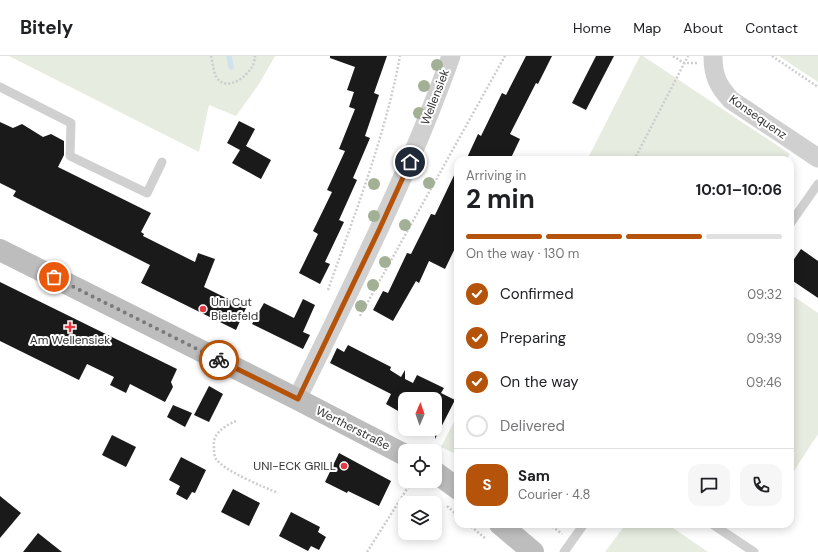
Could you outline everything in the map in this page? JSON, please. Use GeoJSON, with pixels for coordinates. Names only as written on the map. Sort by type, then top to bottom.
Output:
{"type":"FeatureCollection","features":[{"type":"Feature","properties":{"kind":"main road","name":"Wertherstraße"},"geometry":{"type":"LineString","coordinates":[[0,250],[298,399],[398,451]]}},
{"type":"Feature","properties":{"kind":"main road"},"geometry":{"type":"LineString","coordinates":[[442,477],[454,486]]}},
{"type":"Feature","properties":{"kind":"main road"},"geometry":{"type":"LineString","coordinates":[[505,528],[533,552]]}},
{"type":"Feature","properties":{"kind":"street","name":"Wellensiek"},"geometry":{"type":"LineString","coordinates":[[298,399],[400,185],[433,106],[451,56]]}},
{"type":"Feature","properties":{"kind":"street","name":"Konsequenz"},"geometry":{"type":"LineString","coordinates":[[713,60],[715,77],[722,90],[731,100],[818,158]]}},
{"type":"Feature","properties":{"kind":"lane"},"geometry":{"type":"LineString","coordinates":[[0,86],[71,123],[70,156],[147,193],[162,162]]}},
{"type":"Feature","properties":{"kind":"lane"},"geometry":{"type":"LineString","coordinates":[[794,218],[818,184]]}},
{"type":"Feature","properties":{"kind":"lane"},"geometry":{"type":"LineString","coordinates":[[564,552],[581,528]]}},
{"type":"Feature","properties":{"kind":"lane"},"geometry":{"type":"LineString","coordinates":[[718,528],[754,552]]}},
{"type":"Feature","properties":{"kind":"path"},"geometry":{"type":"LineString","coordinates":[[211,56],[216,77],[221,82],[228,84],[235,83],[247,73],[253,65],[255,56]]}},
{"type":"Feature","properties":{"kind":"path"},"geometry":{"type":"LineString","coordinates":[[400,56],[381,137],[323,304],[357,321],[504,56]]}},
{"type":"Feature","properties":{"kind":"path"},"geometry":{"type":"LineString","coordinates":[[673,56],[684,63],[713,60]]}},
{"type":"Feature","properties":{"kind":"path"},"geometry":{"type":"LineString","coordinates":[[636,156],[688,56]]}},
{"type":"Feature","properties":{"kind":"path"},"geometry":{"type":"LineString","coordinates":[[772,56],[818,87]]}},
{"type":"Feature","properties":{"kind":"path"},"geometry":{"type":"LineString","coordinates":[[236,421],[221,428],[213,443],[215,459],[223,466],[278,493]]}},
{"type":"Feature","properties":{"kind":"path"},"geometry":{"type":"LineString","coordinates":[[368,552],[408,488]]}},
{"type":"Feature","properties":{"kind":"shaded area"},"geometry":{"type":"Polygon","coordinates":[[[9,56],[275,56],[259,84],[236,116],[209,105],[199,152],[9,56]]]}},
{"type":"Feature","properties":{"kind":"shaded area"},"geometry":{"type":"Polygon","coordinates":[[[640,56],[643,56],[790,154],[789,156],[589,156],[640,56]]]}},
{"type":"Feature","properties":{"kind":"shaded area"},"geometry":{"type":"Polygon","coordinates":[[[779,56],[818,56],[818,82],[779,56]]]}},
{"type":"Feature","properties":{"kind":"shaded area"},"geometry":{"type":"Polygon","coordinates":[[[794,297],[818,313],[818,434],[794,471],[794,297]]]}},
{"type":"Feature","properties":{"kind":"shaded area"},"geometry":{"type":"Polygon","coordinates":[[[454,422],[454,453],[442,447],[442,445],[454,422]]]}},
{"type":"Feature","properties":{"kind":"shaded area"},"geometry":{"type":"Polygon","coordinates":[[[623,528],[673,528],[708,552],[605,552],[623,528]]]}},
{"type":"Feature","properties":{"kind":"building"},"geometry":{"type":"Polygon","coordinates":[[[330,56],[387,56],[374,93],[379,95],[365,136],[370,138],[353,178],[357,180],[339,220],[344,222],[325,262],[330,264],[320,284],[299,273],[318,234],[313,231],[332,192],[327,190],[345,151],[339,149],[355,109],[349,107],[354,92],[347,90],[355,67],[330,58],[330,56]]]}},
{"type":"Feature","properties":{"kind":"building"},"geometry":{"type":"Polygon","coordinates":[[[526,56],[552,56],[538,84],[536,83],[510,134],[520,139],[512,156],[468,156],[478,134],[481,136],[502,93],[506,95],[526,56]]]}},
{"type":"Feature","properties":{"kind":"building"},"geometry":{"type":"Polygon","coordinates":[[[596,56],[614,56],[586,110],[572,103],[596,56]]]}},
{"type":"Feature","properties":{"kind":"building"},"geometry":{"type":"Polygon","coordinates":[[[239,121],[255,129],[246,146],[271,160],[261,179],[232,163],[240,150],[227,143],[239,121]]]}},
{"type":"Feature","properties":{"kind":"building"},"geometry":{"type":"Polygon","coordinates":[[[0,122],[13,128],[22,124],[43,137],[51,134],[64,141],[64,155],[58,167],[151,213],[141,232],[144,234],[143,236],[195,262],[198,253],[215,259],[204,287],[246,308],[236,330],[141,283],[150,265],[13,196],[16,191],[0,183],[0,122]]]}},
{"type":"Feature","properties":{"kind":"building"},"geometry":{"type":"Polygon","coordinates":[[[454,175],[454,250],[445,269],[429,261],[419,283],[416,281],[393,321],[373,310],[383,291],[388,293],[407,253],[411,254],[431,214],[435,215],[454,175]]]}},
{"type":"Feature","properties":{"kind":"building"},"geometry":{"type":"Polygon","coordinates":[[[801,249],[818,261],[818,298],[794,282],[794,259],[801,249]]]}},
{"type":"Feature","properties":{"kind":"building"},"geometry":{"type":"Polygon","coordinates":[[[0,282],[177,369],[171,382],[173,387],[165,402],[130,384],[126,393],[110,385],[114,377],[87,364],[79,380],[0,341],[0,282]]]}},
{"type":"Feature","properties":{"kind":"building"},"geometry":{"type":"Polygon","coordinates":[[[303,299],[315,305],[303,332],[310,335],[303,349],[252,324],[264,303],[294,318],[303,299]]]}},
{"type":"Feature","properties":{"kind":"building"},"geometry":{"type":"Polygon","coordinates":[[[348,345],[391,367],[390,370],[401,377],[405,370],[405,379],[413,383],[417,375],[444,388],[442,392],[398,392],[398,411],[386,404],[391,394],[330,363],[337,348],[344,352],[348,345]]]}},
{"type":"Feature","properties":{"kind":"building"},"geometry":{"type":"Polygon","coordinates":[[[209,386],[223,394],[209,422],[194,415],[209,386]]]}},
{"type":"Feature","properties":{"kind":"building"},"geometry":{"type":"Polygon","coordinates":[[[442,394],[454,400],[442,425],[442,394]]]}},
{"type":"Feature","properties":{"kind":"building"},"geometry":{"type":"Polygon","coordinates":[[[173,405],[192,413],[185,427],[167,417],[173,405]]]}},
{"type":"Feature","properties":{"kind":"building"},"geometry":{"type":"Polygon","coordinates":[[[112,435],[136,447],[126,467],[102,455],[112,435]]]}},
{"type":"Feature","properties":{"kind":"building"},"geometry":{"type":"Polygon","coordinates":[[[339,453],[391,481],[379,506],[325,482],[339,453]]]}},
{"type":"Feature","properties":{"kind":"building"},"geometry":{"type":"Polygon","coordinates":[[[181,457],[206,470],[195,493],[192,492],[187,500],[176,494],[180,486],[169,480],[181,457]]]}},
{"type":"Feature","properties":{"kind":"building"},"geometry":{"type":"Polygon","coordinates":[[[233,489],[260,503],[249,526],[221,512],[233,489]]]}},
{"type":"Feature","properties":{"kind":"building"},"geometry":{"type":"Polygon","coordinates":[[[0,496],[21,513],[0,538],[0,496]]]}},
{"type":"Feature","properties":{"kind":"building"},"geometry":{"type":"Polygon","coordinates":[[[291,512],[320,527],[318,532],[326,537],[319,550],[311,546],[308,551],[279,536],[291,512]]]}},
{"type":"Feature","properties":{"kind":"building"},"geometry":{"type":"Polygon","coordinates":[[[38,533],[62,552],[23,552],[38,533]]]}},
{"type":"Feature","properties":{"kind":"waterway"},"geometry":{"type":"LineString","coordinates":[[229,56],[231,67]]}},
{"type":"Feature","properties":{"kind":"way so far"},"geometry":{"type":"LineString","coordinates":[[54,277],[219,360]]}},
{"type":"Feature","properties":{"kind":"place","name":"Uni Cut Bielefeld"},"geometry":{"type":"Point","coordinates":[203,309]}},
{"type":"Feature","properties":{"kind":"place","name":"Am Wellensiek"},"geometry":{"type":"Point","coordinates":[70,327]}},
{"type":"Feature","properties":{"kind":"place","name":"UNI-ECK GRILL"},"geometry":{"type":"Point","coordinates":[344,466]}},
{"type":"Feature","properties":{"kind":"route"},"geometry":{"type":"LineString","coordinates":[[219,360],[298,399],[410,162]]}}]}
